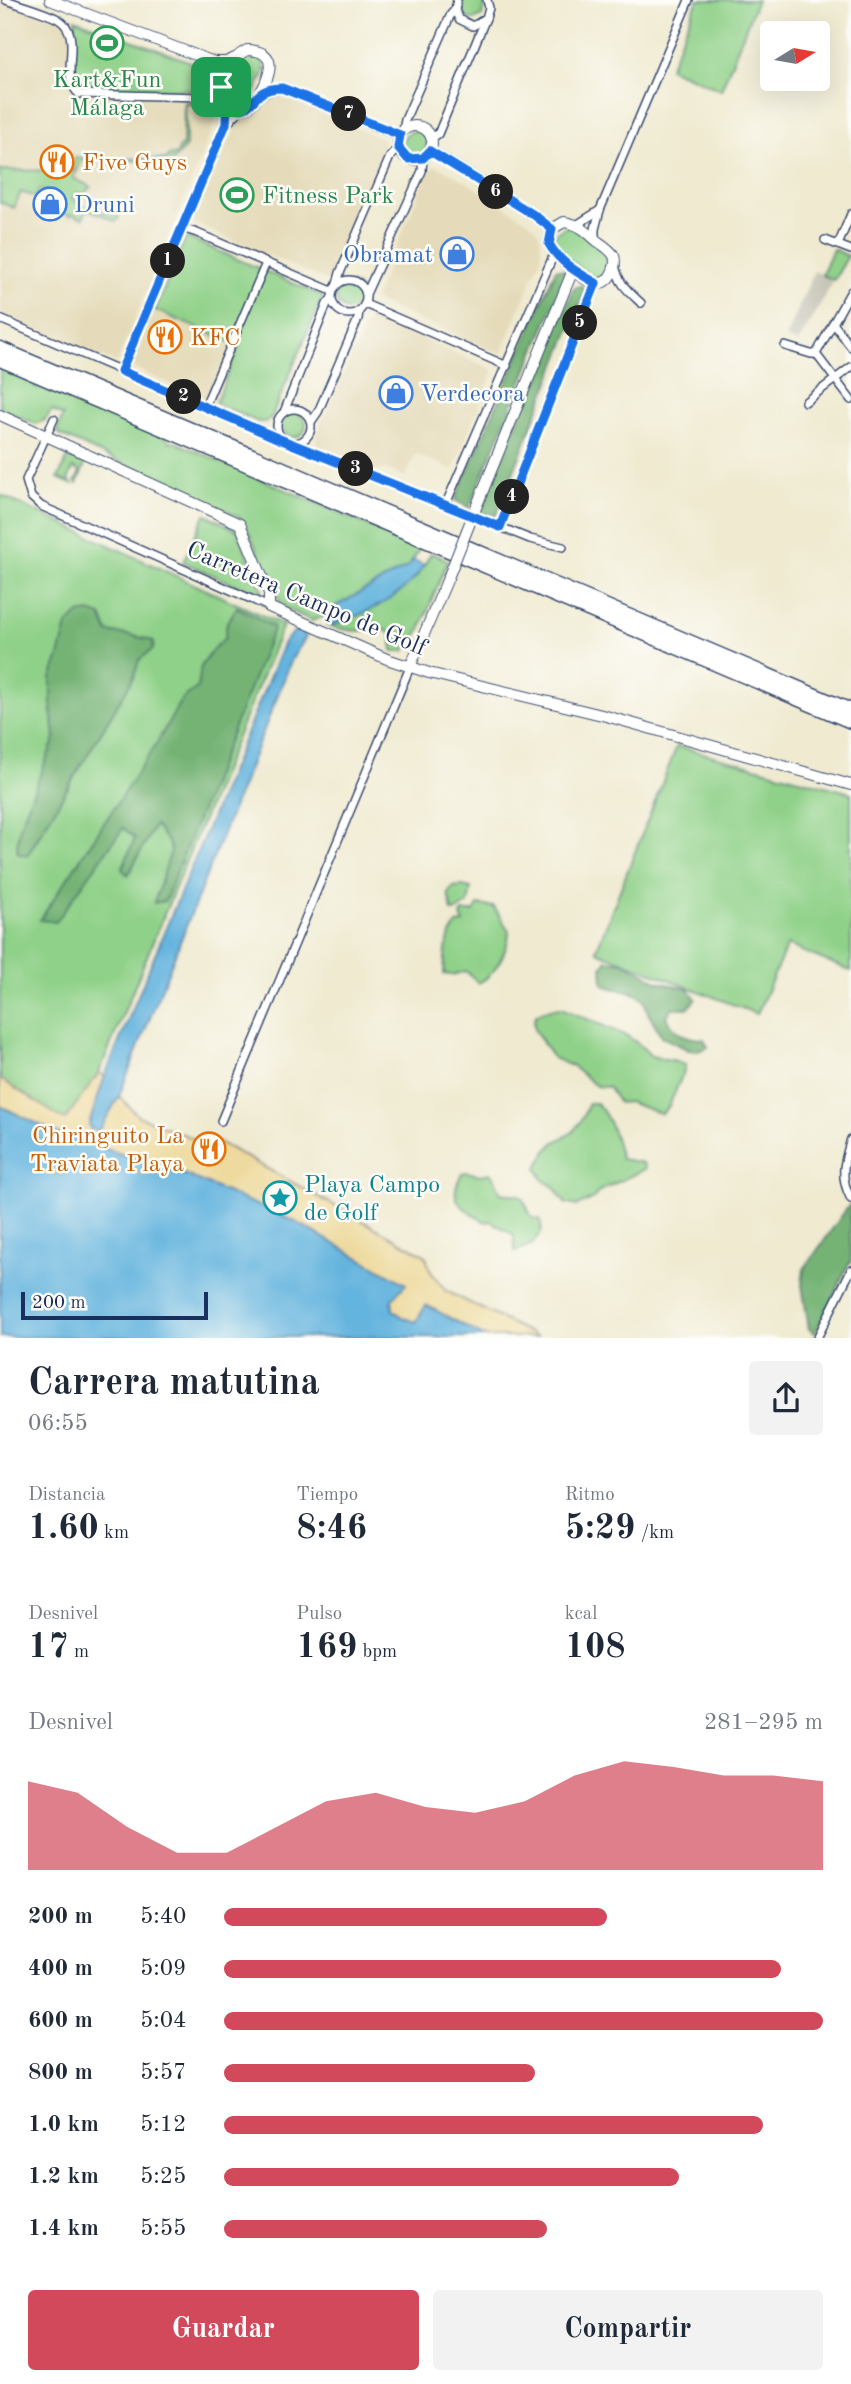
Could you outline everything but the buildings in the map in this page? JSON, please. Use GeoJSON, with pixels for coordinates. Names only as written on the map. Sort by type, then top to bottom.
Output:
{"type":"FeatureCollection","features":[{"type":"Feature","properties":{"kind":"highway"},"geometry":{"type":"LineString","coordinates":[[0,348],[459,549],[812,708],[851,729]]}},
{"type":"Feature","properties":{"kind":"highway"},"geometry":{"type":"LineString","coordinates":[[0,360],[848,707]]}},
{"type":"Feature","properties":{"kind":"highway"},"geometry":{"type":"LineString","coordinates":[[812,708],[851,722]]}},
{"type":"Feature","properties":{"kind":"main road"},"geometry":{"type":"LineString","coordinates":[[50,0],[214,62],[226,62],[247,50],[260,51],[269,61],[270,71],[255,102],[241,109],[226,102],[223,83],[214,62]]}},
{"type":"Feature","properties":{"kind":"main road"},"geometry":{"type":"LineString","coordinates":[[223,83],[235,58]]}},
{"type":"Feature","properties":{"kind":"main road"},"geometry":{"type":"LineString","coordinates":[[270,71],[282,88]]}},
{"type":"Feature","properties":{"kind":"main road"},"geometry":{"type":"LineString","coordinates":[[260,95],[282,88],[401,133],[420,126],[432,138],[427,155]]}},
{"type":"Feature","properties":{"kind":"main road"},"geometry":{"type":"LineString","coordinates":[[401,133],[398,147],[408,159],[427,155],[534,215],[552,229]]}},
{"type":"Feature","properties":{"kind":"main road"},"geometry":{"type":"LineString","coordinates":[[565,222],[578,224],[613,254],[615,264],[611,276],[599,283],[573,270],[554,254],[549,244],[552,229],[565,222]]}},
{"type":"Feature","properties":{"kind":"main road"},"geometry":{"type":"LineString","coordinates":[[410,667],[573,270]]}},
{"type":"Feature","properties":{"kind":"main road"},"geometry":{"type":"LineString","coordinates":[[0,415],[240,524],[269,593],[269,607]]}},
{"type":"Feature","properties":{"kind":"main road","name":"Carretera Campo de Golf"},"geometry":{"type":"LineString","coordinates":[[269,607],[410,667],[606,716],[851,785]]}},
{"type":"Feature","properties":{"kind":"street"},"geometry":{"type":"LineString","coordinates":[[6,0],[58,19],[65,26],[70,34],[71,82],[79,94],[201,97],[226,102],[226,124]]}},
{"type":"Feature","properties":{"kind":"street"},"geometry":{"type":"LineString","coordinates":[[401,133],[457,0]]}},
{"type":"Feature","properties":{"kind":"street"},"geometry":{"type":"LineString","coordinates":[[432,138],[438,134],[486,18],[489,8],[487,0]]}},
{"type":"Feature","properties":{"kind":"street"},"geometry":{"type":"LineString","coordinates":[[595,238],[600,210],[689,0]]}},
{"type":"Feature","properties":{"kind":"street"},"geometry":{"type":"LineString","coordinates":[[455,9],[459,19],[468,25],[478,24],[486,18]]}},
{"type":"Feature","properties":{"kind":"street"},"geometry":{"type":"LineString","coordinates":[[201,97],[215,92],[223,83]]}},
{"type":"Feature","properties":{"kind":"street"},"geometry":{"type":"LineString","coordinates":[[121,371],[226,124],[241,109]]}},
{"type":"Feature","properties":{"kind":"street"},"geometry":{"type":"LineString","coordinates":[[252,427],[263,428],[277,421],[284,412],[341,269],[390,157],[398,147]]}},
{"type":"Feature","properties":{"kind":"street"},"geometry":{"type":"LineString","coordinates":[[323,456],[314,448],[310,433],[311,422],[318,412],[427,155]]}},
{"type":"Feature","properties":{"kind":"street"},"geometry":{"type":"LineString","coordinates":[[578,224],[600,210]]}},
{"type":"Feature","properties":{"kind":"street"},"geometry":{"type":"LineString","coordinates":[[838,245],[851,214]]}},
{"type":"Feature","properties":{"kind":"street"},"geometry":{"type":"LineString","coordinates":[[182,228],[334,291]]}},
{"type":"Feature","properties":{"kind":"street"},"geometry":{"type":"LineString","coordinates":[[825,240],[851,250]]}},
{"type":"Feature","properties":{"kind":"street"},"geometry":{"type":"LineString","coordinates":[[445,506],[554,254]]}},
{"type":"Feature","properties":{"kind":"street"},"geometry":{"type":"LineString","coordinates":[[205,406],[267,262]]}},
{"type":"Feature","properties":{"kind":"street"},"geometry":{"type":"LineString","coordinates":[[615,264],[622,286],[641,303]]}},
{"type":"Feature","properties":{"kind":"street"},"geometry":{"type":"LineString","coordinates":[[334,291],[346,280],[356,282],[366,294]]}},
{"type":"Feature","properties":{"kind":"street"},"geometry":{"type":"LineString","coordinates":[[500,527],[599,283],[622,286]]}},
{"type":"Feature","properties":{"kind":"street"},"geometry":{"type":"LineString","coordinates":[[334,291],[337,310],[348,314],[359,311]]}},
{"type":"Feature","properties":{"kind":"street"},"geometry":{"type":"LineString","coordinates":[[817,354],[851,291]]}},
{"type":"Feature","properties":{"kind":"street"},"geometry":{"type":"LineString","coordinates":[[365,303],[507,366]]}},
{"type":"Feature","properties":{"kind":"street"},"geometry":{"type":"LineString","coordinates":[[0,319],[445,506],[530,539],[563,547]]}},
{"type":"Feature","properties":{"kind":"street"},"geometry":{"type":"LineString","coordinates":[[834,323],[851,347]]}},
{"type":"Feature","properties":{"kind":"street"},"geometry":{"type":"LineString","coordinates":[[785,346],[811,355],[817,354]]}},
{"type":"Feature","properties":{"kind":"street"},"geometry":{"type":"LineString","coordinates":[[817,354],[851,400]]}},
{"type":"Feature","properties":{"kind":"street"},"geometry":{"type":"LineString","coordinates":[[805,401],[851,368]]}},
{"type":"Feature","properties":{"kind":"street"},"geometry":{"type":"LineString","coordinates":[[284,412],[300,409],[306,412],[311,422]]}},
{"type":"Feature","properties":{"kind":"street"},"geometry":{"type":"LineString","coordinates":[[45,435],[54,419]]}},
{"type":"Feature","properties":{"kind":"street"},"geometry":{"type":"LineString","coordinates":[[277,421],[278,432],[288,441],[302,441],[310,433]]}},
{"type":"Feature","properties":{"kind":"street","name":"Carretera Campo de Golf"},"geometry":{"type":"LineString","coordinates":[[45,435],[26,480],[32,497],[41,506],[269,607]]}},
{"type":"Feature","properties":{"kind":"street"},"geometry":{"type":"LineString","coordinates":[[221,1121],[410,667]]}},
{"type":"Feature","properties":{"kind":"street"},"geometry":{"type":"LineString","coordinates":[[851,1139],[842,1170],[844,1185],[851,1199]]}},
{"type":"Feature","properties":{"kind":"street"},"geometry":{"type":"LineString","coordinates":[[817,1338],[851,1270]]}},
{"type":"Feature","properties":{"kind":"shaded area"},"geometry":{"type":"Polygon","coordinates":[[[0,0],[25,0],[210,68],[214,78],[219,113],[117,363],[0,313],[0,0]]]}},
{"type":"Feature","properties":{"kind":"shaded area"},"geometry":{"type":"Polygon","coordinates":[[[279,96],[384,139],[382,158],[328,281],[195,224],[193,220],[238,121],[258,112],[270,97],[279,96]]]}},
{"type":"Feature","properties":{"kind":"shaded area"},"geometry":{"type":"Polygon","coordinates":[[[435,165],[528,221],[537,229],[540,237],[542,256],[501,354],[374,300],[426,176],[435,165]]]}},
{"type":"Feature","properties":{"kind":"shaded area"},"geometry":{"type":"Polygon","coordinates":[[[814,271],[834,280],[798,343],[786,338],[814,271]]]}},
{"type":"Feature","properties":{"kind":"shaded area"},"geometry":{"type":"Polygon","coordinates":[[[155,310],[240,346],[216,403],[131,367],[155,310]]]}},
{"type":"Feature","properties":{"kind":"shaded area"},"geometry":{"type":"Polygon","coordinates":[[[370,316],[494,370],[453,470],[416,454],[405,477],[386,469],[375,472],[321,450],[316,445],[317,433],[370,316]]]}},
{"type":"Feature","properties":{"kind":"green space"},"geometry":{"type":"Polygon","coordinates":[[[463,0],[483,0],[485,7],[482,16],[474,20],[465,17],[460,8],[463,0]]]}},
{"type":"Feature","properties":{"kind":"green space"},"geometry":{"type":"Polygon","coordinates":[[[698,0],[757,0],[721,90],[669,68],[698,0]]]}},
{"type":"Feature","properties":{"kind":"green space","name":"Kart&Fun Málaga"},"geometry":{"type":"Polygon","coordinates":[[[75,19],[204,67],[210,70],[213,82],[209,87],[200,90],[82,87],[75,80],[75,19]]]}},
{"type":"Feature","properties":{"kind":"green space"},"geometry":{"type":"Polygon","coordinates":[[[249,53],[262,58],[265,71],[252,96],[242,102],[236,102],[229,97],[228,84],[235,66],[249,53]]]}},
{"type":"Feature","properties":{"kind":"green space"},"geometry":{"type":"Polygon","coordinates":[[[184,102],[200,102],[219,108],[186,104],[186,146],[173,161],[105,161],[100,158],[166,159],[177,154],[183,145],[184,102]]]}},
{"type":"Feature","properties":{"kind":"green space"},"geometry":{"type":"Polygon","coordinates":[[[415,131],[424,134],[427,143],[424,152],[415,155],[406,152],[403,143],[406,134],[415,131]]]}},
{"type":"Feature","properties":{"kind":"green space"},"geometry":{"type":"Polygon","coordinates":[[[75,157],[84,158],[73,178],[91,187],[82,195],[77,192],[72,198],[84,207],[117,215],[119,218],[116,221],[90,210],[86,211],[83,218],[71,214],[70,216],[62,212],[64,207],[50,201],[52,194],[40,189],[35,197],[21,192],[14,208],[0,202],[0,170],[74,171],[75,157]]]}},
{"type":"Feature","properties":{"kind":"green space"},"geometry":{"type":"Polygon","coordinates":[[[568,226],[573,227],[607,254],[610,263],[605,273],[590,276],[557,249],[554,238],[556,233],[568,226]]]}},
{"type":"Feature","properties":{"kind":"green space"},"geometry":{"type":"Polygon","coordinates":[[[185,239],[323,296],[271,418],[265,422],[258,422],[216,403],[239,346],[155,310],[185,239]]]}},
{"type":"Feature","properties":{"kind":"green space"},"geometry":{"type":"Polygon","coordinates":[[[833,249],[848,256],[834,280],[822,275],[833,249]]]}},
{"type":"Feature","properties":{"kind":"green space"},"geometry":{"type":"Polygon","coordinates":[[[556,269],[565,270],[565,278],[469,508],[455,500],[556,269]]]}},
{"type":"Feature","properties":{"kind":"green space"},"geometry":{"type":"Polygon","coordinates":[[[349,284],[358,288],[362,297],[358,306],[349,310],[340,306],[336,297],[340,288],[349,284]]]}},
{"type":"Feature","properties":{"kind":"green space"},"geometry":{"type":"Polygon","coordinates":[[[582,285],[585,291],[496,516],[480,513],[574,288],[582,285]]]}},
{"type":"Feature","properties":{"kind":"green space"},"geometry":{"type":"Polygon","coordinates":[[[0,366],[167,438],[170,442],[420,548],[409,566],[312,621],[287,609],[280,602],[249,532],[238,516],[60,435],[57,430],[63,416],[52,410],[45,420],[36,424],[0,409],[0,366]]]}},
{"type":"Feature","properties":{"kind":"green space"},"geometry":{"type":"Polygon","coordinates":[[[289,413],[299,413],[306,420],[306,430],[299,437],[289,437],[282,430],[282,420],[289,413]]]}},
{"type":"Feature","properties":{"kind":"green space"},"geometry":{"type":"Polygon","coordinates":[[[68,457],[85,464],[77,484],[75,482],[80,472],[73,468],[68,480],[73,485],[58,478],[68,457]]]}},
{"type":"Feature","properties":{"kind":"green space"},"geometry":{"type":"Polygon","coordinates":[[[0,495],[283,625],[99,1073],[65,1121],[0,1079],[0,495]]]}},
{"type":"Feature","properties":{"kind":"green space"},"geometry":{"type":"Polygon","coordinates":[[[205,514],[237,530],[262,589],[261,594],[183,562],[205,514]]]}},
{"type":"Feature","properties":{"kind":"green space"},"geometry":{"type":"Polygon","coordinates":[[[431,553],[448,560],[419,632],[404,651],[393,651],[391,634],[383,630],[355,631],[329,626],[341,622],[418,576],[431,553]]]}},
{"type":"Feature","properties":{"kind":"green space"},"geometry":{"type":"Polygon","coordinates":[[[237,607],[274,627],[165,901],[154,903],[171,851],[169,844],[155,825],[128,875],[122,869],[135,838],[123,828],[56,922],[40,920],[155,746],[182,699],[198,687],[201,666],[225,638],[227,622],[237,607]]]}},
{"type":"Feature","properties":{"kind":"green space"},"geometry":{"type":"Polygon","coordinates":[[[89,612],[101,616],[108,632],[154,642],[153,649],[139,660],[134,677],[27,856],[18,853],[20,826],[55,738],[51,678],[67,625],[78,614],[89,612]]]}},
{"type":"Feature","properties":{"kind":"green space"},"geometry":{"type":"Polygon","coordinates":[[[677,746],[851,793],[851,971],[787,945],[757,1014],[596,951],[677,746]]]}},
{"type":"Feature","properties":{"kind":"green space"},"geometry":{"type":"Polygon","coordinates":[[[453,887],[471,888],[468,903],[457,911],[452,911],[448,893],[453,887]]]}},
{"type":"Feature","properties":{"kind":"green space"},"geometry":{"type":"Polygon","coordinates":[[[478,905],[494,907],[509,931],[500,962],[490,975],[478,983],[466,971],[444,974],[445,954],[450,936],[457,924],[464,923],[461,916],[463,912],[474,912],[478,905]]]}},
{"type":"Feature","properties":{"kind":"green space"},"geometry":{"type":"Polygon","coordinates":[[[607,960],[623,962],[659,982],[689,989],[696,999],[688,1008],[672,1008],[666,1017],[677,1031],[691,1038],[704,1039],[708,1047],[698,1051],[689,1050],[662,1037],[644,1000],[632,992],[603,984],[602,967],[607,960]]]}},
{"type":"Feature","properties":{"kind":"green space"},"geometry":{"type":"Polygon","coordinates":[[[561,1008],[627,1036],[651,1056],[685,1065],[669,1106],[662,1114],[628,1102],[619,1103],[608,1087],[596,1086],[572,1066],[553,1058],[534,1029],[534,1019],[537,1014],[561,1008]]]}},
{"type":"Feature","properties":{"kind":"green space"},"geometry":{"type":"Polygon","coordinates":[[[589,1103],[596,1103],[606,1115],[621,1159],[643,1163],[645,1169],[599,1191],[593,1199],[577,1206],[565,1203],[554,1187],[543,1180],[537,1168],[546,1151],[555,1142],[573,1132],[589,1103]]]}},
{"type":"Feature","properties":{"kind":"green space"},"geometry":{"type":"Polygon","coordinates":[[[465,1172],[480,1175],[490,1173],[501,1193],[520,1196],[532,1217],[540,1219],[542,1231],[533,1244],[515,1252],[514,1235],[491,1221],[485,1222],[459,1203],[456,1197],[457,1183],[465,1172]]]}},
{"type":"Feature","properties":{"kind":"green space"},"geometry":{"type":"Polygon","coordinates":[[[850,1204],[851,1260],[815,1333],[809,1329],[802,1285],[804,1269],[850,1204]]]}},
{"type":"Feature","properties":{"kind":"sand","name":"Playa Campo de Golf"},"geometry":{"type":"Polygon","coordinates":[[[99,1073],[105,1076],[89,1124],[99,1131],[119,1096],[138,1116],[197,1140],[213,1139],[425,1255],[431,1272],[446,1291],[538,1337],[485,1337],[426,1305],[416,1322],[404,1318],[393,1310],[392,1299],[405,1284],[294,1221],[186,1175],[59,1134],[0,1106],[0,1079],[65,1120],[99,1073]]]}},
{"type":"Feature","properties":{"kind":"water"},"geometry":{"type":"Polygon","coordinates":[[[413,560],[424,565],[407,586],[370,610],[329,626],[325,616],[336,606],[409,566],[413,560]]]}},
{"type":"Feature","properties":{"kind":"water"},"geometry":{"type":"Polygon","coordinates":[[[302,629],[306,637],[292,659],[119,1096],[99,1131],[90,1129],[89,1124],[105,1076],[284,642],[296,630],[302,629]]]}},
{"type":"Feature","properties":{"kind":"water"},"geometry":{"type":"Polygon","coordinates":[[[0,1106],[59,1134],[186,1175],[294,1221],[406,1284],[392,1299],[393,1310],[404,1318],[416,1322],[426,1305],[485,1337],[0,1337],[0,1106]]]}},
{"type":"Feature","properties":{"kind":"place","name":"Kart&Fun Málaga"},"geometry":{"type":"Point","coordinates":[107,43]}},
{"type":"Feature","properties":{"kind":"place","name":"Five Guys"},"geometry":{"type":"Point","coordinates":[57,162]}},
{"type":"Feature","properties":{"kind":"place","name":"Fitness Park"},"geometry":{"type":"Point","coordinates":[237,195]}},
{"type":"Feature","properties":{"kind":"place","name":"Druni"},"geometry":{"type":"Point","coordinates":[50,204]}},
{"type":"Feature","properties":{"kind":"place","name":"Obramat"},"geometry":{"type":"Point","coordinates":[457,254]}},
{"type":"Feature","properties":{"kind":"place","name":"KFC"},"geometry":{"type":"Point","coordinates":[165,337]}},
{"type":"Feature","properties":{"kind":"place","name":"Verdecora"},"geometry":{"type":"Point","coordinates":[396,393]}},
{"type":"Feature","properties":{"kind":"place","name":"Chiringuito La Traviata Playa"},"geometry":{"type":"Point","coordinates":[209,1149]}},
{"type":"Feature","properties":{"kind":"place","name":"Playa Campo de Golf"},"geometry":{"type":"Point","coordinates":[280,1198]}},
{"type":"Feature","properties":{"kind":"route"},"geometry":{"type":"LineString","coordinates":[[221,87],[201,97],[225,101],[233,108],[241,109],[255,102],[266,91],[282,88],[400,135],[398,147],[408,159],[418,160],[430,151],[534,215],[552,229],[549,244],[554,254],[573,270],[596,283],[500,527],[297,447],[121,371],[226,124],[228,111],[227,104],[225,101],[223,96],[221,87]]}}]}
